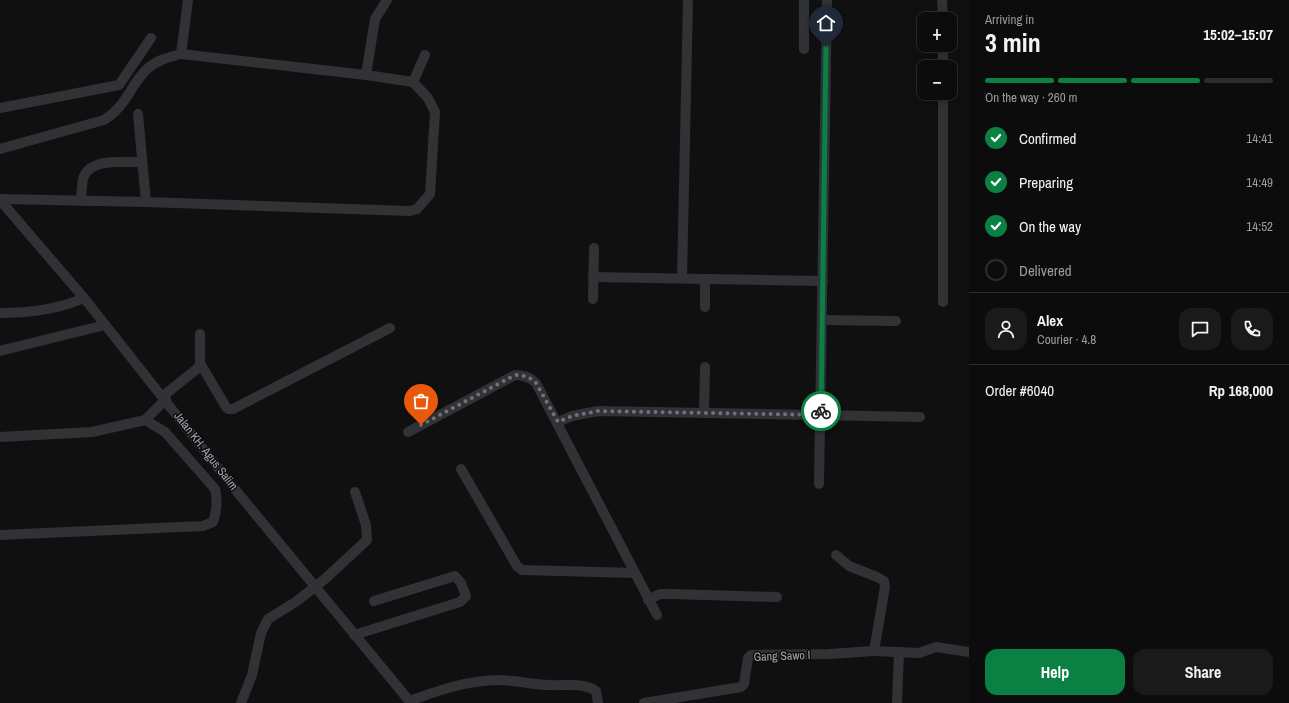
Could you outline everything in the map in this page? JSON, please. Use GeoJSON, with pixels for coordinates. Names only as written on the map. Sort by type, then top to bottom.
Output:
{"type":"FeatureCollection","features":[{"type":"Feature","properties":{"kind":"street"},"geometry":{"type":"LineString","coordinates":[[181,54],[188,0]]}},
{"type":"Feature","properties":{"kind":"street"},"geometry":{"type":"LineString","coordinates":[[366,75],[375,20],[388,0]]}},
{"type":"Feature","properties":{"kind":"street"},"geometry":{"type":"LineString","coordinates":[[682,278],[688,0]]}},
{"type":"Feature","properties":{"kind":"street"},"geometry":{"type":"LineString","coordinates":[[804,0],[804,49]]}},
{"type":"Feature","properties":{"kind":"street"},"geometry":{"type":"LineString","coordinates":[[820,484],[827,0]]}},
{"type":"Feature","properties":{"kind":"street"},"geometry":{"type":"LineString","coordinates":[[942,0],[943,12]]}},
{"type":"Feature","properties":{"kind":"street"},"geometry":{"type":"LineString","coordinates":[[0,108],[119,85],[151,38]]}},
{"type":"Feature","properties":{"kind":"street"},"geometry":{"type":"LineString","coordinates":[[0,149],[104,120],[116,113],[147,69],[163,59],[181,54],[366,75],[413,82],[428,98],[435,112],[430,194],[417,209],[410,211],[146,202],[0,200]]}},
{"type":"Feature","properties":{"kind":"street"},"geometry":{"type":"LineString","coordinates":[[413,82],[425,55]]}},
{"type":"Feature","properties":{"kind":"street"},"geometry":{"type":"LineString","coordinates":[[943,100],[943,302]]}},
{"type":"Feature","properties":{"kind":"street"},"geometry":{"type":"LineString","coordinates":[[138,114],[146,202]]}},
{"type":"Feature","properties":{"kind":"street"},"geometry":{"type":"LineString","coordinates":[[81,201],[82,183],[84,176],[90,168],[97,164],[142,162]]}},
{"type":"Feature","properties":{"kind":"street","name":"Jalan KH. Agus Salim"},"geometry":{"type":"LineString","coordinates":[[0,200],[84,298],[138,367],[165,397],[204,450],[410,702]]}},
{"type":"Feature","properties":{"kind":"street"},"geometry":{"type":"LineString","coordinates":[[593,299],[594,248]]}},
{"type":"Feature","properties":{"kind":"street"},"geometry":{"type":"LineString","coordinates":[[593,277],[823,281]]}},
{"type":"Feature","properties":{"kind":"street"},"geometry":{"type":"LineString","coordinates":[[705,279],[705,307]]}},
{"type":"Feature","properties":{"kind":"street"},"geometry":{"type":"LineString","coordinates":[[0,313],[40,309],[74,302],[84,298]]}},
{"type":"Feature","properties":{"kind":"street"},"geometry":{"type":"LineString","coordinates":[[822,320],[896,321]]}},
{"type":"Feature","properties":{"kind":"street"},"geometry":{"type":"LineString","coordinates":[[0,351],[105,325]]}},
{"type":"Feature","properties":{"kind":"street"},"geometry":{"type":"LineString","coordinates":[[200,363],[226,407],[233,409],[390,328]]}},
{"type":"Feature","properties":{"kind":"street"},"geometry":{"type":"LineString","coordinates":[[0,437],[92,432],[145,420],[165,397],[198,368],[200,363],[200,334]]}},
{"type":"Feature","properties":{"kind":"street"},"geometry":{"type":"LineString","coordinates":[[704,413],[705,367]]}},
{"type":"Feature","properties":{"kind":"street"},"geometry":{"type":"LineString","coordinates":[[408,432],[515,375],[521,375],[532,379],[536,383],[558,422],[657,615]]}},
{"type":"Feature","properties":{"kind":"street"},"geometry":{"type":"LineString","coordinates":[[558,422],[572,416],[598,411],[920,417]]}},
{"type":"Feature","properties":{"kind":"street"},"geometry":{"type":"LineString","coordinates":[[0,535],[203,526],[213,522],[217,511],[218,500],[215,489],[164,432],[145,420]]}},
{"type":"Feature","properties":{"kind":"street"},"geometry":{"type":"LineString","coordinates":[[461,469],[517,566],[522,570],[635,573]]}},
{"type":"Feature","properties":{"kind":"street"},"geometry":{"type":"LineString","coordinates":[[241,703],[252,675],[261,633],[268,619],[297,601],[315,587],[367,540],[366,525],[355,492]]}},
{"type":"Feature","properties":{"kind":"street"},"geometry":{"type":"LineString","coordinates":[[836,555],[849,566],[884,581],[885,587],[874,651],[919,653],[936,647],[969,652]]}},
{"type":"Feature","properties":{"kind":"street"},"geometry":{"type":"LineString","coordinates":[[354,635],[460,602],[466,596],[461,582],[455,576],[374,601]]}},
{"type":"Feature","properties":{"kind":"street"},"geometry":{"type":"LineString","coordinates":[[648,600],[660,594],[777,597]]}},
{"type":"Feature","properties":{"kind":"street","name":"Gang Sawo I"},"geometry":{"type":"LineString","coordinates":[[644,703],[741,688],[744,684],[748,658],[751,655],[829,654],[874,651]]}},
{"type":"Feature","properties":{"kind":"street"},"geometry":{"type":"LineString","coordinates":[[897,703],[899,652]]}},
{"type":"Feature","properties":{"kind":"street"},"geometry":{"type":"LineString","coordinates":[[410,702],[462,685],[498,680],[551,685],[580,685],[596,691],[598,703]]}},
{"type":"Feature","properties":{"kind":"way so far"},"geometry":{"type":"LineString","coordinates":[[421,425],[515,375],[526,376],[536,383],[558,422],[585,412],[598,411],[821,415],[821,411]]}},
{"type":"Feature","properties":{"kind":"route"},"geometry":{"type":"LineString","coordinates":[[821,411],[826,47]]}}]}
